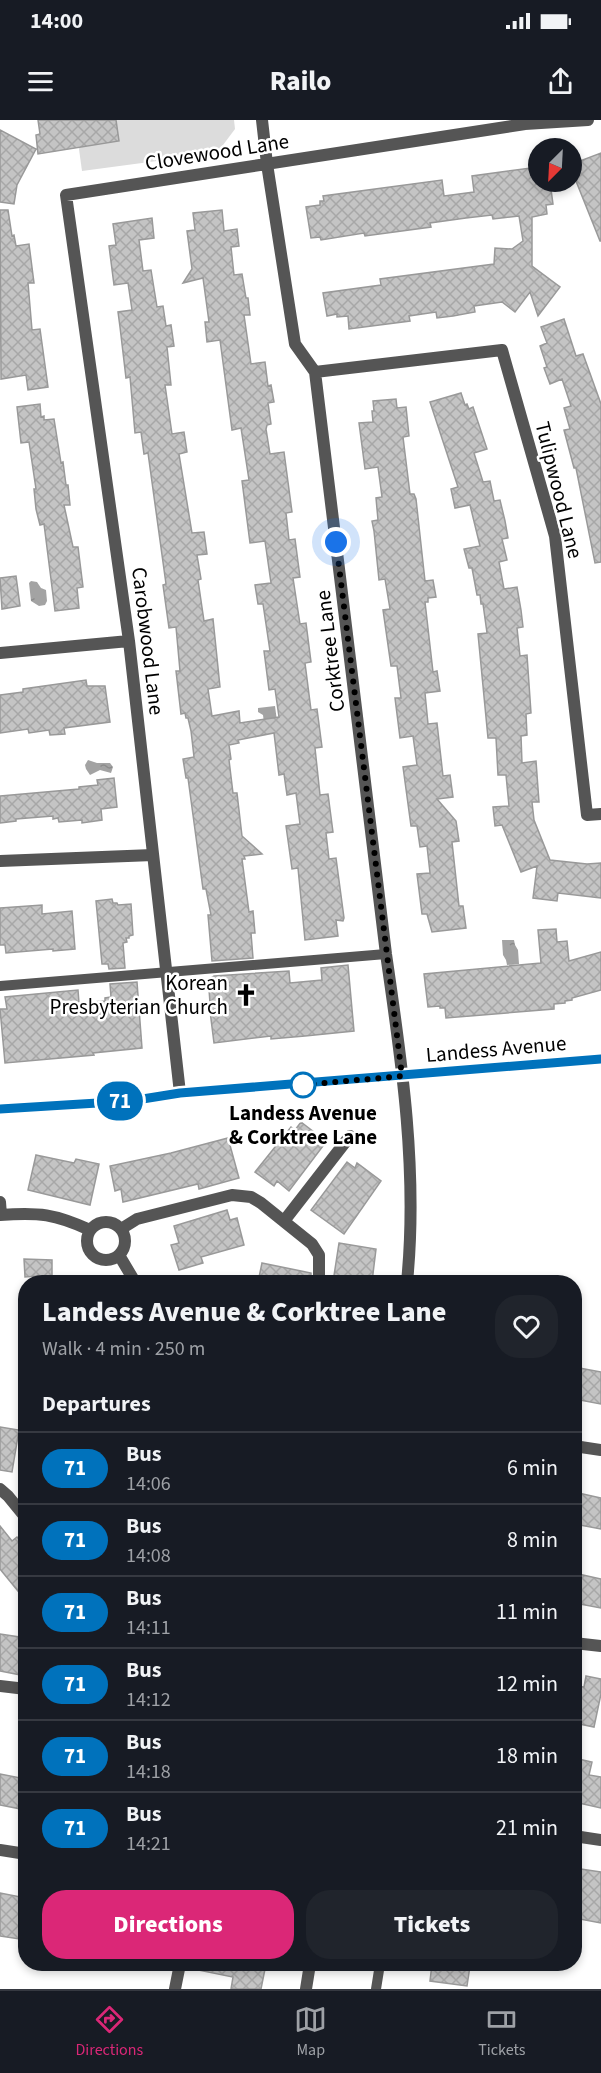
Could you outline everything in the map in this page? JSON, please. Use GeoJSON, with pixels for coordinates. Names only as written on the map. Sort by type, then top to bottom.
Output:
{"type":"FeatureCollection","features":[{"type":"Feature","properties":{"kind":"main road","name":"Landess Avenue"},"geometry":{"type":"LineString","coordinates":[[0,1108],[130,1101],[180,1093],[601,1059]]}},
{"type":"Feature","properties":{"kind":"street","name":"Corktree Lane"},"geometry":{"type":"LineString","coordinates":[[262,120],[295,344],[315,372],[386,954],[399,1038],[412,1189],[408,1275]]}},
{"type":"Feature","properties":{"kind":"street","name":"Clovewood Lane"},"geometry":{"type":"LineString","coordinates":[[66,195],[525,124],[588,120]]}},
{"type":"Feature","properties":{"kind":"street","name":"Carobwood Lane"},"geometry":{"type":"LineString","coordinates":[[66,195],[129,641],[180,1093]]}},
{"type":"Feature","properties":{"kind":"street","name":"Tulipwood Lane"},"geometry":{"type":"LineString","coordinates":[[315,372],[502,350],[555,537],[587,815],[601,814]]}},
{"type":"Feature","properties":{"kind":"street"},"geometry":{"type":"LineString","coordinates":[[0,653],[129,641]]}},
{"type":"Feature","properties":{"kind":"street"},"geometry":{"type":"LineString","coordinates":[[0,861],[153,855]]}},
{"type":"Feature","properties":{"kind":"street"},"geometry":{"type":"LineString","coordinates":[[284,1221],[350,1136]]}},
{"type":"Feature","properties":{"kind":"street"},"geometry":{"type":"LineString","coordinates":[[121,1229],[137,1219],[242,1195],[261,1203],[312,1244],[319,1255],[319,1275]]}},
{"type":"Feature","properties":{"kind":"street"},"geometry":{"type":"LineString","coordinates":[[0,1210],[62,1217],[90,1230]]}},
{"type":"Feature","properties":{"kind":"street"},"geometry":{"type":"LineString","coordinates":[[106,1222],[121,1229],[125,1242],[119,1255],[111,1259],[102,1259],[88,1248],[87,1238],[90,1230],[97,1224],[106,1222]]}},
{"type":"Feature","properties":{"kind":"street"},"geometry":{"type":"LineString","coordinates":[[119,1255],[131,1275]]}},
{"type":"Feature","properties":{"kind":"street"},"geometry":{"type":"LineString","coordinates":[[582,1447],[601,1450]]}},
{"type":"Feature","properties":{"kind":"street"},"geometry":{"type":"LineString","coordinates":[[0,1490],[18,1508]]}},
{"type":"Feature","properties":{"kind":"street"},"geometry":{"type":"LineString","coordinates":[[582,1643],[601,1647]]}},
{"type":"Feature","properties":{"kind":"street"},"geometry":{"type":"LineString","coordinates":[[0,1686],[18,1688]]}},
{"type":"Feature","properties":{"kind":"street"},"geometry":{"type":"LineString","coordinates":[[582,1837],[601,1840]]}},
{"type":"Feature","properties":{"kind":"street"},"geometry":{"type":"LineString","coordinates":[[0,1850],[18,1853]]}},
{"type":"Feature","properties":{"kind":"street"},"geometry":{"type":"LineString","coordinates":[[175,1989],[179,1971]]}},
{"type":"Feature","properties":{"kind":"street"},"geometry":{"type":"LineString","coordinates":[[306,1989],[309,1971]]}},
{"type":"Feature","properties":{"kind":"lane"},"geometry":{"type":"LineString","coordinates":[[0,986],[386,954]]}},
{"type":"Feature","properties":{"kind":"lane"},"geometry":{"type":"LineString","coordinates":[[376,1989],[379,1971]]}},
{"type":"Feature","properties":{"kind":"shaded area"},"geometry":{"type":"Polygon","coordinates":[[[75,120],[234,120],[235,129],[217,153],[82,171],[75,120]]]}},
{"type":"Feature","properties":{"kind":"water"},"geometry":{"type":"Polygon","coordinates":[[[37,582],[41,588],[46,590],[45,605],[39,606],[31,601],[29,583],[37,582]]]}},
{"type":"Feature","properties":{"kind":"water"},"geometry":{"type":"Polygon","coordinates":[[[275,706],[278,729],[265,731],[263,715],[258,712],[258,708],[275,706]]]}},
{"type":"Feature","properties":{"kind":"water"},"geometry":{"type":"Polygon","coordinates":[[[88,760],[110,763],[113,767],[111,773],[100,770],[90,775],[85,765],[88,760]]]}},
{"type":"Feature","properties":{"kind":"water"},"geometry":{"type":"Polygon","coordinates":[[[502,940],[514,940],[518,950],[519,964],[507,965],[503,955],[502,940]]]}},
{"type":"Feature","properties":{"kind":"building"},"geometry":{"type":"Polygon","coordinates":[[[38,120],[116,120],[119,141],[38,154],[36,135],[40,134],[38,120]]]}},
{"type":"Feature","properties":{"kind":"building"},"geometry":{"type":"Polygon","coordinates":[[[0,130],[36,149],[17,185],[14,204],[0,202],[0,130]]]}},
{"type":"Feature","properties":{"kind":"building"},"geometry":{"type":"Polygon","coordinates":[[[601,153],[601,241],[580,192],[582,160],[601,153]]]}},
{"type":"Feature","properties":{"kind":"building"},"geometry":{"type":"Polygon","coordinates":[[[528,168],[528,192],[551,192],[553,204],[546,205],[547,214],[532,217],[532,266],[560,287],[538,316],[530,292],[515,312],[502,302],[474,306],[475,312],[453,316],[437,318],[436,312],[409,316],[410,321],[349,329],[348,316],[337,317],[337,314],[327,316],[323,293],[381,285],[380,279],[494,264],[495,248],[512,249],[523,241],[519,216],[493,219],[492,215],[466,218],[430,223],[431,227],[365,236],[364,233],[321,240],[320,237],[311,238],[306,207],[320,205],[320,201],[324,201],[323,196],[442,180],[444,196],[474,192],[472,176],[528,168]]]}},
{"type":"Feature","properties":{"kind":"building"},"geometry":{"type":"Polygon","coordinates":[[[0,210],[8,210],[16,246],[29,244],[34,283],[28,283],[32,330],[40,329],[48,387],[28,390],[26,375],[1,379],[0,210]]]}},
{"type":"Feature","properties":{"kind":"building"},"geometry":{"type":"Polygon","coordinates":[[[222,210],[224,231],[237,229],[239,246],[231,247],[234,275],[242,274],[246,298],[248,298],[250,315],[244,315],[251,364],[265,362],[268,386],[271,385],[274,402],[268,403],[271,424],[267,425],[266,429],[270,454],[284,452],[292,512],[286,513],[289,540],[295,539],[300,577],[293,578],[300,624],[306,623],[311,662],[305,663],[311,710],[317,709],[322,747],[315,748],[320,795],[328,794],[333,832],[326,833],[329,859],[336,858],[344,918],[343,921],[336,920],[338,936],[305,940],[298,868],[292,869],[286,826],[300,824],[296,793],[287,795],[284,774],[279,775],[274,733],[238,740],[239,743],[229,745],[231,759],[229,760],[233,793],[237,793],[242,836],[262,854],[244,856],[245,859],[242,859],[249,912],[253,911],[255,933],[251,933],[253,958],[212,961],[208,915],[211,915],[206,889],[203,889],[188,778],[186,778],[183,759],[194,757],[188,718],[185,713],[181,714],[176,671],[180,671],[176,627],[169,628],[163,585],[166,584],[148,453],[144,454],[141,432],[135,433],[130,377],[126,378],[118,312],[132,310],[128,283],[114,285],[109,246],[116,245],[113,224],[152,218],[154,238],[139,240],[143,271],[151,270],[157,307],[163,306],[166,326],[171,325],[174,346],[167,347],[171,385],[165,385],[172,434],[184,432],[187,452],[179,454],[192,533],[204,532],[207,554],[197,555],[201,579],[198,580],[204,621],[213,619],[220,687],[208,689],[212,716],[239,711],[240,723],[279,717],[275,689],[269,690],[264,651],[270,651],[263,604],[258,604],[255,585],[271,583],[265,541],[250,543],[242,481],[249,480],[241,428],[232,430],[220,340],[207,342],[205,322],[209,322],[203,278],[183,283],[192,269],[187,231],[195,230],[193,213],[222,210]]]}},
{"type":"Feature","properties":{"kind":"building"},"geometry":{"type":"Polygon","coordinates":[[[564,319],[576,356],[583,354],[601,404],[601,562],[595,563],[576,468],[574,468],[564,430],[570,429],[564,408],[571,406],[562,379],[550,384],[540,346],[547,343],[541,327],[564,319]]]}},
{"type":"Feature","properties":{"kind":"building"},"geometry":{"type":"Polygon","coordinates":[[[461,393],[465,405],[467,404],[469,409],[473,407],[487,449],[474,453],[483,482],[490,481],[494,501],[500,500],[505,521],[508,538],[502,539],[507,560],[499,562],[504,589],[517,587],[521,610],[523,627],[517,628],[520,656],[527,655],[531,713],[526,714],[527,735],[521,736],[522,763],[536,761],[539,802],[532,802],[534,820],[550,860],[587,864],[601,863],[601,898],[558,893],[557,901],[533,898],[537,866],[521,872],[502,825],[495,826],[493,807],[509,806],[506,775],[498,775],[496,738],[488,738],[478,634],[487,633],[483,604],[481,604],[480,595],[477,595],[472,568],[469,568],[464,549],[480,546],[470,505],[455,508],[451,489],[458,487],[430,402],[461,393]]]}},
{"type":"Feature","properties":{"kind":"building"},"geometry":{"type":"Polygon","coordinates":[[[396,399],[397,408],[406,407],[409,436],[403,437],[410,494],[414,494],[416,499],[425,581],[433,580],[436,597],[428,598],[428,602],[425,602],[433,672],[437,671],[440,691],[425,693],[428,724],[437,723],[443,776],[450,775],[453,797],[437,799],[456,821],[459,841],[452,842],[459,906],[463,906],[466,928],[432,932],[427,914],[422,914],[417,874],[430,873],[427,846],[420,847],[417,826],[411,826],[403,767],[417,765],[413,736],[400,738],[395,698],[401,698],[397,666],[391,666],[383,610],[390,609],[385,579],[379,580],[372,521],[378,520],[376,498],[382,497],[378,467],[365,469],[359,423],[373,422],[373,401],[396,399]]]}},
{"type":"Feature","properties":{"kind":"building"},"geometry":{"type":"Polygon","coordinates":[[[40,404],[41,417],[44,416],[44,420],[54,419],[61,463],[63,462],[66,485],[68,485],[70,505],[64,505],[73,547],[78,547],[83,587],[77,588],[79,608],[55,611],[44,524],[40,525],[36,509],[34,489],[36,489],[29,442],[21,443],[17,407],[40,404]]]}},
{"type":"Feature","properties":{"kind":"building"},"geometry":{"type":"Polygon","coordinates":[[[16,576],[20,606],[2,609],[0,578],[16,576]]]}},
{"type":"Feature","properties":{"kind":"building"},"geometry":{"type":"Polygon","coordinates":[[[86,680],[87,686],[105,686],[110,722],[64,728],[65,734],[50,735],[49,730],[29,733],[28,729],[0,733],[0,695],[23,692],[23,689],[86,680]]]}},
{"type":"Feature","properties":{"kind":"building"},"geometry":{"type":"Polygon","coordinates":[[[114,778],[117,807],[101,809],[102,820],[82,823],[82,820],[59,822],[58,818],[53,819],[53,816],[16,819],[16,821],[0,823],[0,796],[79,789],[79,787],[98,785],[97,780],[114,778]]]}},
{"type":"Feature","properties":{"kind":"building"},"geometry":{"type":"Polygon","coordinates":[[[112,899],[113,903],[118,905],[131,904],[133,935],[126,938],[127,942],[123,943],[125,968],[109,969],[108,964],[102,964],[96,901],[112,899]]]}},
{"type":"Feature","properties":{"kind":"building"},"geometry":{"type":"Polygon","coordinates":[[[42,905],[42,914],[72,911],[75,949],[6,953],[5,945],[0,945],[0,908],[42,905]]]}},
{"type":"Feature","properties":{"kind":"building"},"geometry":{"type":"Polygon","coordinates":[[[556,929],[557,942],[567,941],[569,961],[601,952],[601,990],[572,998],[565,1003],[554,1004],[554,1009],[446,1018],[445,1008],[428,1007],[424,974],[541,963],[538,930],[556,929]]]}},
{"type":"Feature","properties":{"kind":"building"},"geometry":{"type":"Polygon","coordinates":[[[348,965],[354,1031],[271,1039],[271,1036],[214,1043],[209,989],[212,989],[211,978],[214,976],[289,971],[290,983],[322,980],[321,968],[348,965]]]}},
{"type":"Feature","properties":{"kind":"building"},"geometry":{"type":"Polygon","coordinates":[[[137,982],[142,1048],[5,1063],[0,1009],[7,1009],[5,997],[78,990],[79,1003],[105,1001],[105,998],[111,997],[110,984],[137,982]]]}},
{"type":"Feature","properties":{"kind":"building"},"geometry":{"type":"Polygon","coordinates":[[[301,1122],[319,1136],[315,1141],[323,1146],[289,1191],[277,1181],[274,1186],[255,1172],[291,1127],[295,1130],[301,1122]]]}},
{"type":"Feature","properties":{"kind":"building"},"geometry":{"type":"Polygon","coordinates":[[[228,1138],[239,1178],[199,1189],[198,1184],[123,1202],[121,1189],[115,1191],[110,1166],[228,1138]]]}},
{"type":"Feature","properties":{"kind":"building"},"geometry":{"type":"Polygon","coordinates":[[[36,1155],[74,1163],[76,1159],[99,1164],[90,1205],[28,1190],[36,1155]]]}},
{"type":"Feature","properties":{"kind":"building"},"geometry":{"type":"Polygon","coordinates":[[[347,1162],[355,1168],[357,1163],[381,1181],[344,1234],[311,1210],[347,1162]]]}},
{"type":"Feature","properties":{"kind":"building"},"geometry":{"type":"Polygon","coordinates":[[[227,1210],[230,1220],[237,1218],[244,1245],[201,1257],[203,1263],[179,1270],[171,1245],[179,1243],[174,1226],[227,1210]]]}},
{"type":"Feature","properties":{"kind":"building"},"geometry":{"type":"Polygon","coordinates":[[[339,1243],[376,1249],[373,1275],[334,1275],[339,1243]]]}},
{"type":"Feature","properties":{"kind":"building"},"geometry":{"type":"Polygon","coordinates":[[[24,1259],[52,1260],[52,1275],[25,1275],[24,1259]]]}},
{"type":"Feature","properties":{"kind":"building"},"geometry":{"type":"Polygon","coordinates":[[[262,1263],[311,1273],[311,1275],[259,1275],[262,1263]]]}},
{"type":"Feature","properties":{"kind":"building"},"geometry":{"type":"Polygon","coordinates":[[[582,1368],[601,1372],[601,1404],[582,1400],[582,1368]]]}},
{"type":"Feature","properties":{"kind":"building"},"geometry":{"type":"Polygon","coordinates":[[[0,1427],[18,1430],[12,1472],[0,1470],[0,1427]]]}},
{"type":"Feature","properties":{"kind":"building"},"geometry":{"type":"Polygon","coordinates":[[[582,1494],[601,1498],[601,1529],[582,1525],[582,1494]]]}},
{"type":"Feature","properties":{"kind":"building"},"geometry":{"type":"Polygon","coordinates":[[[0,1526],[12,1541],[18,1538],[18,1591],[0,1569],[0,1526]]]}},
{"type":"Feature","properties":{"kind":"building"},"geometry":{"type":"Polygon","coordinates":[[[582,1575],[601,1579],[601,1608],[582,1604],[582,1575]]]}},
{"type":"Feature","properties":{"kind":"building"},"geometry":{"type":"Polygon","coordinates":[[[0,1634],[18,1637],[18,1674],[0,1671],[0,1634]]]}},
{"type":"Feature","properties":{"kind":"building"},"geometry":{"type":"Polygon","coordinates":[[[586,1676],[601,1679],[601,1694],[594,1727],[582,1725],[582,1687],[584,1687],[586,1676]]]}},
{"type":"Feature","properties":{"kind":"building"},"geometry":{"type":"Polygon","coordinates":[[[582,1760],[592,1762],[589,1775],[601,1777],[601,1808],[582,1804],[582,1760]]]}},
{"type":"Feature","properties":{"kind":"building"},"geometry":{"type":"Polygon","coordinates":[[[0,1774],[18,1777],[18,1808],[0,1805],[0,1774]]]}},
{"type":"Feature","properties":{"kind":"building"},"geometry":{"type":"Polygon","coordinates":[[[582,1869],[601,1872],[601,1923],[582,1919],[582,1869]]]}},
{"type":"Feature","properties":{"kind":"building"},"geometry":{"type":"Polygon","coordinates":[[[0,1893],[18,1896],[18,1939],[0,1936],[0,1893]]]}},
{"type":"Feature","properties":{"kind":"building"},"geometry":{"type":"Polygon","coordinates":[[[203,1971],[265,1971],[261,1989],[231,1989],[233,1977],[203,1971]]]}},
{"type":"Feature","properties":{"kind":"building"},"geometry":{"type":"Polygon","coordinates":[[[431,1971],[469,1971],[467,1986],[430,1981],[431,1971]]]}},
{"type":"Feature","properties":{"kind":"bus line","name":"71"},"geometry":{"type":"LineString","coordinates":[[0,1109],[130,1101],[180,1093],[601,1059]]}},
{"type":"Feature","properties":{"kind":"place","name":"Korean Presbyterian Church"},"geometry":{"type":"Point","coordinates":[246,995]}},
{"type":"Feature","properties":{"kind":"place","name":"Landess Avenue & Corktree Lane"},"geometry":{"type":"Point","coordinates":[303,1085]}},
{"type":"Feature","properties":{"kind":"route"},"geometry":{"type":"LineString","coordinates":[[303,1085],[402,1076],[336,542]]}}]}
